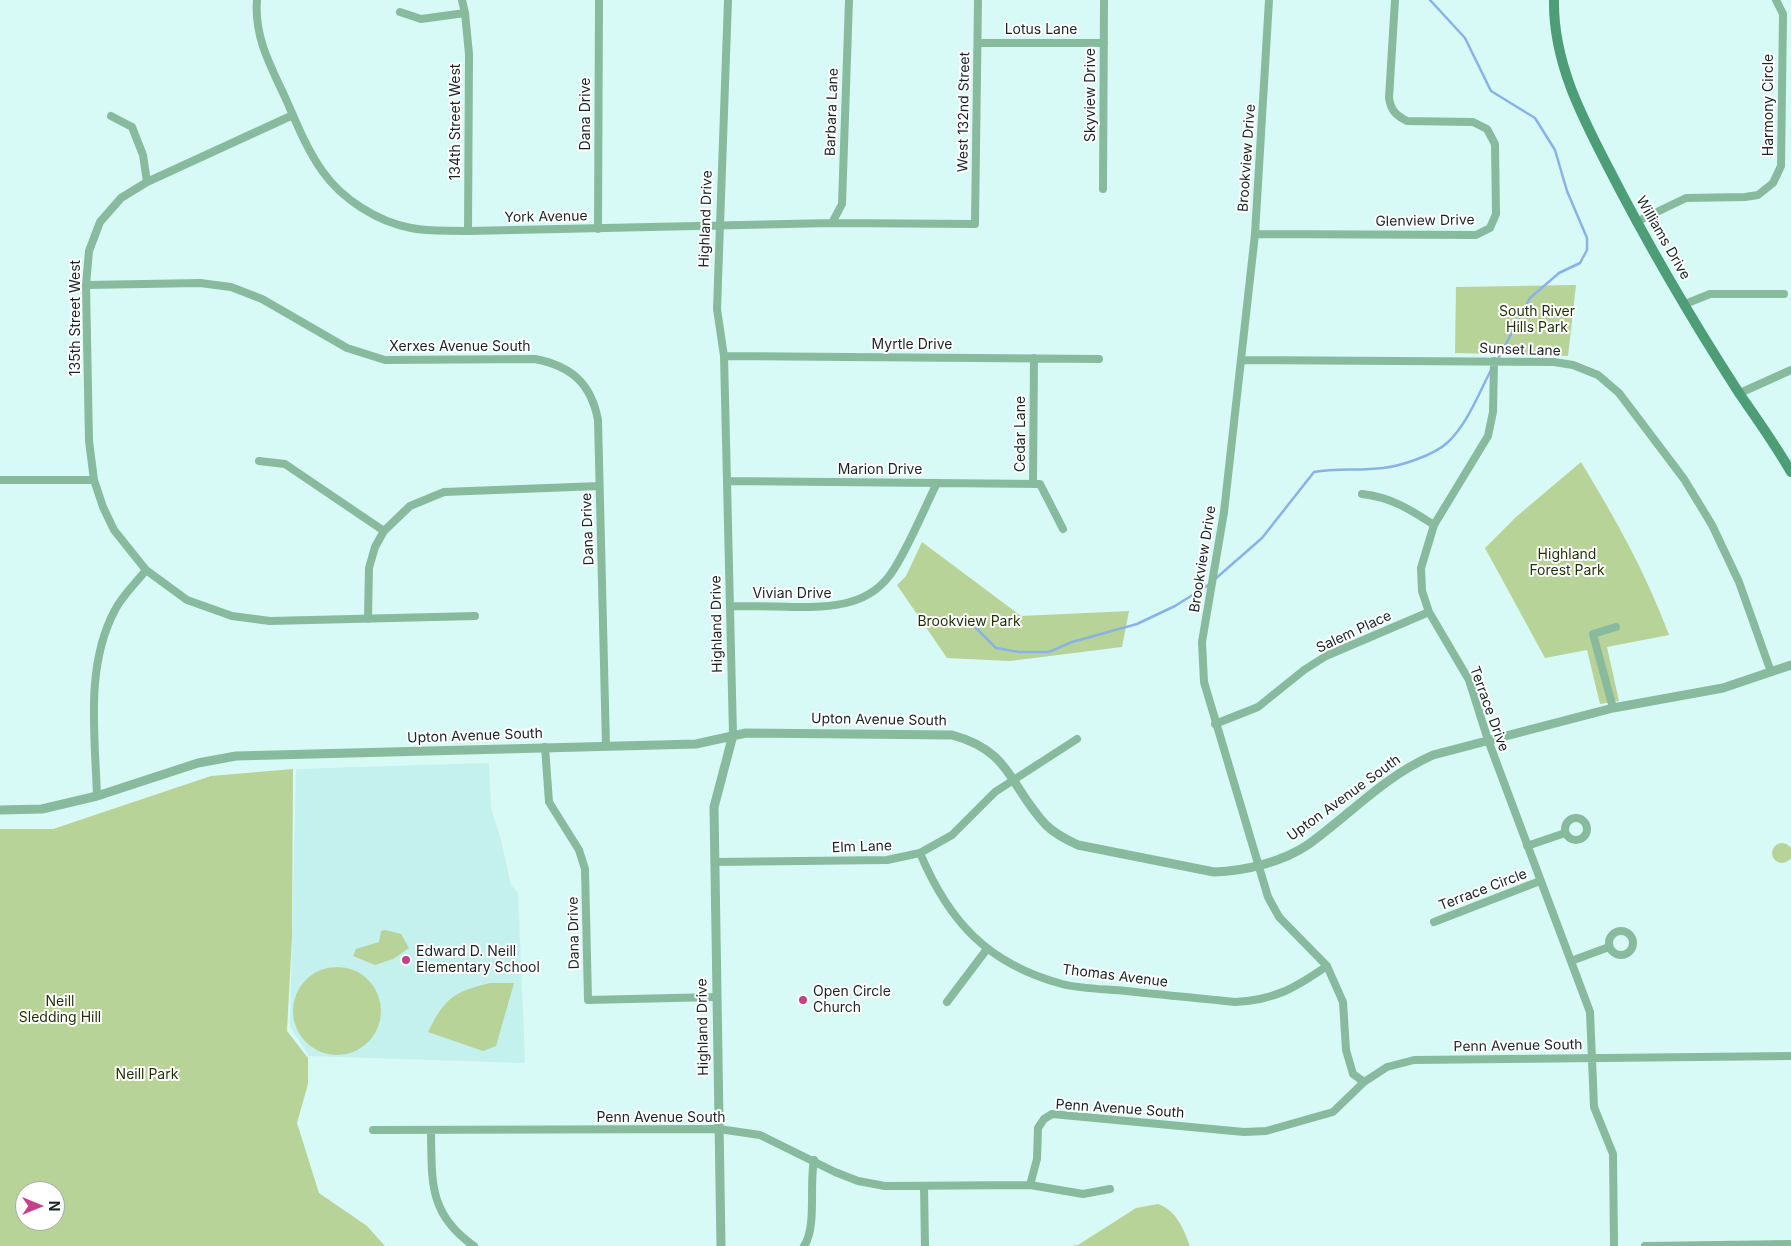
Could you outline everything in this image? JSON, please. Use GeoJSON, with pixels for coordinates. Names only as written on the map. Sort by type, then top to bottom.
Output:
{"type":"FeatureCollection","features":[{"type":"Feature","properties":{"kind":"main road","name":"Williams Drive"},"geometry":{"type":"LineString","coordinates":[[1554,0],[1560,56],[1578,108],[1636,222],[1740,394],[1774,442],[1791,472]]}},
{"type":"Feature","properties":{"kind":"street","name":"York Avenue"},"geometry":{"type":"LineString","coordinates":[[257,0],[256,16],[262,48],[322,172],[340,191],[360,207],[386,221],[411,228],[468,231],[832,223],[975,224]]}},
{"type":"Feature","properties":{"kind":"street","name":"134th Street West"},"geometry":{"type":"LineString","coordinates":[[462,0],[469,54],[468,231]]}},
{"type":"Feature","properties":{"kind":"street","name":"Dana Drive"},"geometry":{"type":"LineString","coordinates":[[598,229],[599,0]]}},
{"type":"Feature","properties":{"kind":"street","name":"Highland Drive"},"geometry":{"type":"LineString","coordinates":[[721,1246],[714,807],[733,735],[724,356],[717,309],[728,0]]}},
{"type":"Feature","properties":{"kind":"street","name":"Barbara Lane"},"geometry":{"type":"LineString","coordinates":[[832,223],[842,204],[849,0]]}},
{"type":"Feature","properties":{"kind":"street","name":"West 132nd Street"},"geometry":{"type":"LineString","coordinates":[[975,224],[978,0]]}},
{"type":"Feature","properties":{"kind":"street","name":"Skyview Drive"},"geometry":{"type":"LineString","coordinates":[[1103,189],[1104,0]]}},
{"type":"Feature","properties":{"kind":"street","name":"Brookview Drive"},"geometry":{"type":"LineString","coordinates":[[1269,0],[1255,234],[1224,512],[1202,642],[1204,682],[1268,897],[1279,917],[1327,966],[1343,1002],[1346,1050],[1353,1074],[1364,1082]]}},
{"type":"Feature","properties":{"kind":"street","name":"Glenview Drive"},"geometry":{"type":"LineString","coordinates":[[1255,234],[1476,235],[1490,228],[1496,214],[1496,188],[1495,144],[1488,129],[1473,122],[1407,121],[1397,116],[1391,108],[1389,98],[1395,0]]}},
{"type":"Feature","properties":{"kind":"street","name":"Harmony Circle"},"geometry":{"type":"LineString","coordinates":[[1636,222],[1686,198],[1745,198],[1758,195],[1773,183],[1781,166],[1782,14],[1776,0]]}},
{"type":"Feature","properties":{"kind":"street"},"geometry":{"type":"LineString","coordinates":[[400,12],[421,19],[465,12]]}},
{"type":"Feature","properties":{"kind":"street","name":"Lotus Lane"},"geometry":{"type":"LineString","coordinates":[[978,43],[1104,43]]}},
{"type":"Feature","properties":{"kind":"street","name":"135th Street West"},"geometry":{"type":"LineString","coordinates":[[293,115],[147,182],[120,198],[100,222],[89,252],[86,285],[90,442],[94,480],[114,530],[146,570],[188,600],[232,616],[270,621],[475,616]]}},
{"type":"Feature","properties":{"kind":"street"},"geometry":{"type":"LineString","coordinates":[[110,116],[132,127],[143,155],[147,182]]}},
{"type":"Feature","properties":{"kind":"street","name":"Xerxes Avenue South"},"geometry":{"type":"LineString","coordinates":[[86,285],[200,283],[231,287],[262,299],[347,348],[385,360],[535,359],[556,363],[580,378],[594,402]]}},
{"type":"Feature","properties":{"kind":"street"},"geometry":{"type":"LineString","coordinates":[[1685,304],[1710,294],[1784,294]]}},
{"type":"Feature","properties":{"kind":"street","name":"Myrtle Drive"},"geometry":{"type":"LineString","coordinates":[[724,356],[1099,359]]}},
{"type":"Feature","properties":{"kind":"street","name":"Cedar Lane"},"geometry":{"type":"LineString","coordinates":[[1034,358],[1033,483],[1040,484],[1063,529]]}},
{"type":"Feature","properties":{"kind":"street","name":"Sunset Lane"},"geometry":{"type":"LineString","coordinates":[[1241,360],[1554,362],[1573,365],[1598,375],[1619,393],[1684,479],[1712,525],[1739,582],[1771,672]]}},
{"type":"Feature","properties":{"kind":"street","name":"Terrace Drive"},"geometry":{"type":"LineString","coordinates":[[1494,361],[1493,412],[1488,436],[1434,525],[1421,568],[1422,591],[1429,612],[1468,680],[1488,740],[1590,1012],[1594,1107],[1613,1154],[1614,1246]]}},
{"type":"Feature","properties":{"kind":"street"},"geometry":{"type":"LineString","coordinates":[[1740,394],[1791,370]]}},
{"type":"Feature","properties":{"kind":"street","name":"Dana Drive"},"geometry":{"type":"LineString","coordinates":[[594,402],[598,420],[606,746]]}},
{"type":"Feature","properties":{"kind":"street"},"geometry":{"type":"LineString","coordinates":[[259,461],[285,464],[384,531]]}},
{"type":"Feature","properties":{"kind":"street"},"geometry":{"type":"LineString","coordinates":[[0,480],[94,480]]}},
{"type":"Feature","properties":{"kind":"street","name":"Marion Drive"},"geometry":{"type":"LineString","coordinates":[[728,481],[1033,483]]}},
{"type":"Feature","properties":{"kind":"street","name":"Vivian Drive"},"geometry":{"type":"LineString","coordinates":[[730,606],[834,607],[851,603],[867,596],[882,585],[894,570],[937,483]]}},
{"type":"Feature","properties":{"kind":"street"},"geometry":{"type":"LineString","coordinates":[[368,619],[369,568],[375,547],[384,531],[410,506],[444,492],[599,486]]}},
{"type":"Feature","properties":{"kind":"street"},"geometry":{"type":"LineString","coordinates":[[1362,494],[1379,496],[1401,504],[1434,525]]}},
{"type":"Feature","properties":{"kind":"street"},"geometry":{"type":"LineString","coordinates":[[97,796],[94,684],[99,652],[115,609],[146,570]]}},
{"type":"Feature","properties":{"kind":"street","name":"Salem Place"},"geometry":{"type":"LineString","coordinates":[[1215,724],[1258,707],[1304,670],[1326,656],[1429,612]]}},
{"type":"Feature","properties":{"kind":"street"},"geometry":{"type":"LineString","coordinates":[[1613,708],[1592,634],[1616,627]]}},
{"type":"Feature","properties":{"kind":"street","name":"Upton Avenue South"},"geometry":{"type":"LineString","coordinates":[[0,810],[42,809],[97,796],[198,763],[236,756],[696,744],[746,732],[952,735],[971,740],[987,748],[999,759],[1046,825],[1061,837],[1078,845],[1214,872],[1235,872],[1288,855],[1308,845],[1384,782],[1408,766],[1434,755],[1613,708],[1723,688],[1791,664]]}},
{"type":"Feature","properties":{"kind":"street","name":"Elm Lane"},"geometry":{"type":"LineString","coordinates":[[715,862],[886,860],[920,854],[952,835],[995,792],[1077,740]]}},
{"type":"Feature","properties":{"kind":"street","name":"Dana Drive"},"geometry":{"type":"LineString","coordinates":[[545,748],[549,802],[579,850],[585,869],[588,1000],[716,997]]}},
{"type":"Feature","properties":{"kind":"street"},"geometry":{"type":"LineString","coordinates":[[1527,846],[1565,833]]}},
{"type":"Feature","properties":{"kind":"street","name":"Thomas Avenue"},"geometry":{"type":"LineString","coordinates":[[920,854],[932,882],[946,906],[965,929],[988,949],[1025,972],[1063,984],[1235,1002],[1258,1001],[1300,985],[1327,966]]}},
{"type":"Feature","properties":{"kind":"street","name":"Terrace Circle"},"geometry":{"type":"LineString","coordinates":[[1434,922],[1540,881]]}},
{"type":"Feature","properties":{"kind":"street"},"geometry":{"type":"LineString","coordinates":[[1571,961],[1609,947]]}},
{"type":"Feature","properties":{"kind":"street"},"geometry":{"type":"LineString","coordinates":[[947,1002],[988,949]]}},
{"type":"Feature","properties":{"kind":"street","name":"Penn Avenue South"},"geometry":{"type":"LineString","coordinates":[[373,1130],[719,1129],[760,1135],[814,1160],[834,1172],[858,1181],[885,1186],[1030,1185],[1037,1159],[1038,1128],[1044,1119],[1052,1114],[1234,1131],[1266,1131],[1333,1112],[1364,1082],[1387,1067],[1414,1060],[1791,1056]]}},
{"type":"Feature","properties":{"kind":"street"},"geometry":{"type":"LineString","coordinates":[[430,1131],[432,1183],[438,1208],[455,1233],[474,1246]]}},
{"type":"Feature","properties":{"kind":"street"},"geometry":{"type":"LineString","coordinates":[[804,1246],[811,1228],[810,1178],[814,1160]]}},
{"type":"Feature","properties":{"kind":"street"},"geometry":{"type":"LineString","coordinates":[[1030,1185],[1083,1194],[1110,1189]]}},
{"type":"Feature","properties":{"kind":"street"},"geometry":{"type":"LineString","coordinates":[[924,1186],[925,1246]]}},
{"type":"Feature","properties":{"kind":"street"},"geometry":{"type":"LineString","coordinates":[[1646,1246],[1791,1244]]}},
{"type":"Feature","properties":{"kind":"shaded area","name":"Edward D. Neill Elementary School"},"geometry":{"type":"Polygon","coordinates":[[[489,763],[491,808],[501,840],[511,885],[518,893],[525,1063],[309,1056],[290,1027],[296,769],[489,763]]]}},
{"type":"Feature","properties":{"kind":"green space","name":"South River Hills Park"},"geometry":{"type":"Polygon","coordinates":[[[1576,285],[1568,356],[1455,353],[1456,287],[1576,285]]]}},
{"type":"Feature","properties":{"kind":"green space","name":"Highland Forest Park"},"geometry":{"type":"Polygon","coordinates":[[[1581,462],[1629,546],[1669,635],[1607,647],[1619,701],[1600,704],[1587,650],[1545,658],[1485,548],[1516,517],[1581,462]]]}},
{"type":"Feature","properties":{"kind":"green space","name":"Brookview Park"},"geometry":{"type":"Polygon","coordinates":[[[922,542],[1021,616],[1129,611],[1122,647],[1010,661],[947,658],[897,585],[906,576],[922,542]]]}},
{"type":"Feature","properties":{"kind":"green space","name":"Neill Park"},"geometry":{"type":"Polygon","coordinates":[[[293,769],[292,936],[287,1031],[308,1058],[308,1084],[297,1123],[319,1193],[367,1226],[385,1246],[0,1246],[0,829],[53,829],[211,776],[293,769]]]}},
{"type":"Feature","properties":{"kind":"green space"},"geometry":{"type":"Polygon","coordinates":[[[1782,843],[1789,846],[1792,853],[1789,860],[1782,863],[1775,860],[1772,853],[1775,846],[1782,843]]]}},
{"type":"Feature","properties":{"kind":"green space"},"geometry":{"type":"Polygon","coordinates":[[[385,930],[401,934],[409,948],[393,959],[375,965],[353,956],[356,949],[379,942],[381,931],[385,930]]]}},
{"type":"Feature","properties":{"kind":"green space"},"geometry":{"type":"Polygon","coordinates":[[[337,967],[354,970],[368,980],[378,994],[381,1011],[378,1028],[368,1042],[354,1052],[337,1055],[320,1052],[306,1042],[296,1028],[293,1011],[296,994],[306,980],[320,970],[337,967]]]}},
{"type":"Feature","properties":{"kind":"green space"},"geometry":{"type":"Polygon","coordinates":[[[490,983],[514,983],[496,1046],[483,1051],[428,1032],[440,1011],[452,998],[459,993],[490,983]]]}},
{"type":"Feature","properties":{"kind":"green space"},"geometry":{"type":"Polygon","coordinates":[[[1158,1204],[1165,1207],[1175,1216],[1190,1246],[1072,1246],[1078,1245],[1136,1208],[1158,1204]]]}},
{"type":"Feature","properties":{"kind":"waterway"},"geometry":{"type":"LineString","coordinates":[[1430,0],[1465,38],[1491,91],[1535,118],[1555,150],[1567,191],[1587,238],[1587,250],[1580,263],[1559,273],[1530,298],[1498,359]]}},
{"type":"Feature","properties":{"kind":"waterway"},"geometry":{"type":"LineString","coordinates":[[1214,580],[1262,538],[1314,472],[1390,467],[1434,452],[1447,443],[1467,418],[1491,370]]}},
{"type":"Feature","properties":{"kind":"waterway"},"geometry":{"type":"LineString","coordinates":[[975,627],[996,648],[1019,652],[1049,652],[1072,642],[1137,624],[1175,606],[1210,584]]}},
{"type":"Feature","properties":{"kind":"place","name":"Edward D. Neill Elementary School"},"geometry":{"type":"Point","coordinates":[406,960]}},
{"type":"Feature","properties":{"kind":"place","name":"Open Circle Church"},"geometry":{"type":"Point","coordinates":[803,1000]}},
{"type":"Feature","properties":{"kind":"park label","name":"Neill Sledding Hill"},"geometry":{"type":"Point","coordinates":[60,1010]}}]}
